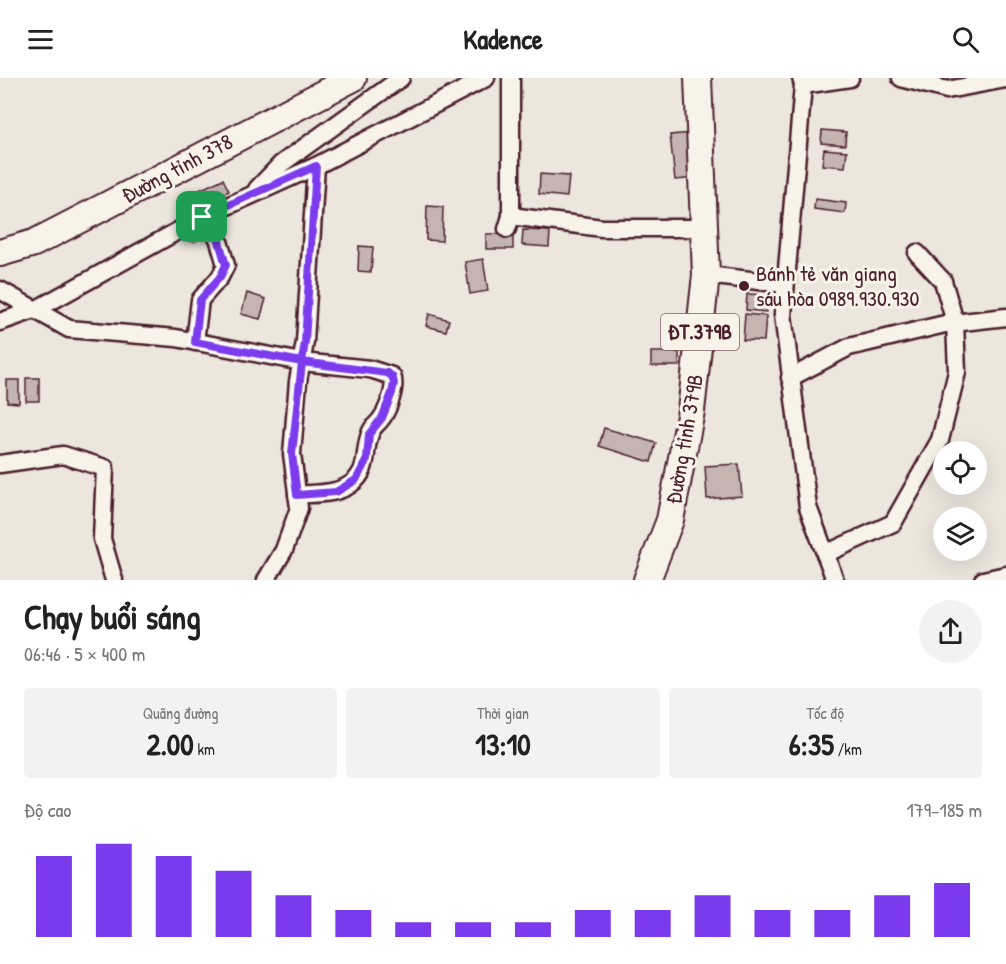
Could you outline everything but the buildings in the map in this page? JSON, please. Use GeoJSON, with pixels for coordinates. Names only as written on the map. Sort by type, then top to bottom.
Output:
{"type":"FeatureCollection","features":[{"type":"Feature","properties":{"kind":"main road","name":"Đường tỉnh 378"},"geometry":{"type":"LineString","coordinates":[[0,253],[34,243],[353,78]]}},
{"type":"Feature","properties":{"kind":"main road","name":"Đường tỉnh 379B"},"geometry":{"type":"LineString","coordinates":[[647,580],[670,520],[692,411],[706,276],[706,228],[698,78]]}},
{"type":"Feature","properties":{"kind":"street"},"geometry":{"type":"LineString","coordinates":[[253,195],[281,164],[401,78]]}},
{"type":"Feature","properties":{"kind":"street"},"geometry":{"type":"LineString","coordinates":[[0,322],[37,309],[202,217],[316,166],[486,78]]}},
{"type":"Feature","properties":{"kind":"street"},"geometry":{"type":"LineString","coordinates":[[512,78],[509,223],[602,228],[706,228]]}},
{"type":"Feature","properties":{"kind":"street"},"geometry":{"type":"LineString","coordinates":[[835,580],[808,507],[783,315],[802,81],[850,78]]}},
{"type":"Feature","properties":{"kind":"street"},"geometry":{"type":"LineString","coordinates":[[900,78],[947,90],[1006,79]]}},
{"type":"Feature","properties":{"kind":"street"},"geometry":{"type":"LineString","coordinates":[[266,580],[284,550],[299,508],[292,454],[305,342],[316,166]]}},
{"type":"Feature","properties":{"kind":"street"},"geometry":{"type":"LineString","coordinates":[[195,342],[200,300],[220,277],[226,265],[218,238],[202,217]]}},
{"type":"Feature","properties":{"kind":"street"},"geometry":{"type":"LineString","coordinates":[[825,554],[893,523],[940,440],[957,372],[955,322],[943,281],[917,253]]}},
{"type":"Feature","properties":{"kind":"street"},"geometry":{"type":"LineString","coordinates":[[706,276],[785,284]]}},
{"type":"Feature","properties":{"kind":"street"},"geometry":{"type":"LineString","coordinates":[[0,290],[69,329],[195,342],[302,362],[387,373],[392,376],[394,383],[382,418],[369,434],[367,459],[356,480],[336,492],[297,495]]}},
{"type":"Feature","properties":{"kind":"street"},"geometry":{"type":"LineString","coordinates":[[790,378],[849,347],[955,322],[1006,317]]}},
{"type":"Feature","properties":{"kind":"street"},"geometry":{"type":"LineString","coordinates":[[0,464],[63,455],[105,468],[102,539],[114,580]]}},
{"type":"Feature","properties":{"kind":"street"},"geometry":{"type":"LineString","coordinates":[[983,580],[1006,574]]}},
{"type":"Feature","properties":{"kind":"place","name":"Bánh tẻ văn giang sáu hòa 0989.930.930"},"geometry":{"type":"Point","coordinates":[744,286]}},
{"type":"Feature","properties":{"kind":"route"},"geometry":{"type":"LineString","coordinates":[[202,217],[218,238],[226,265],[225,271],[200,300],[195,342],[302,362],[298,381],[292,454],[297,495],[336,492],[356,480],[363,469],[367,459],[369,434],[382,418],[394,383],[392,376],[387,373],[370,369],[302,362],[316,166],[202,217]]}}]}
